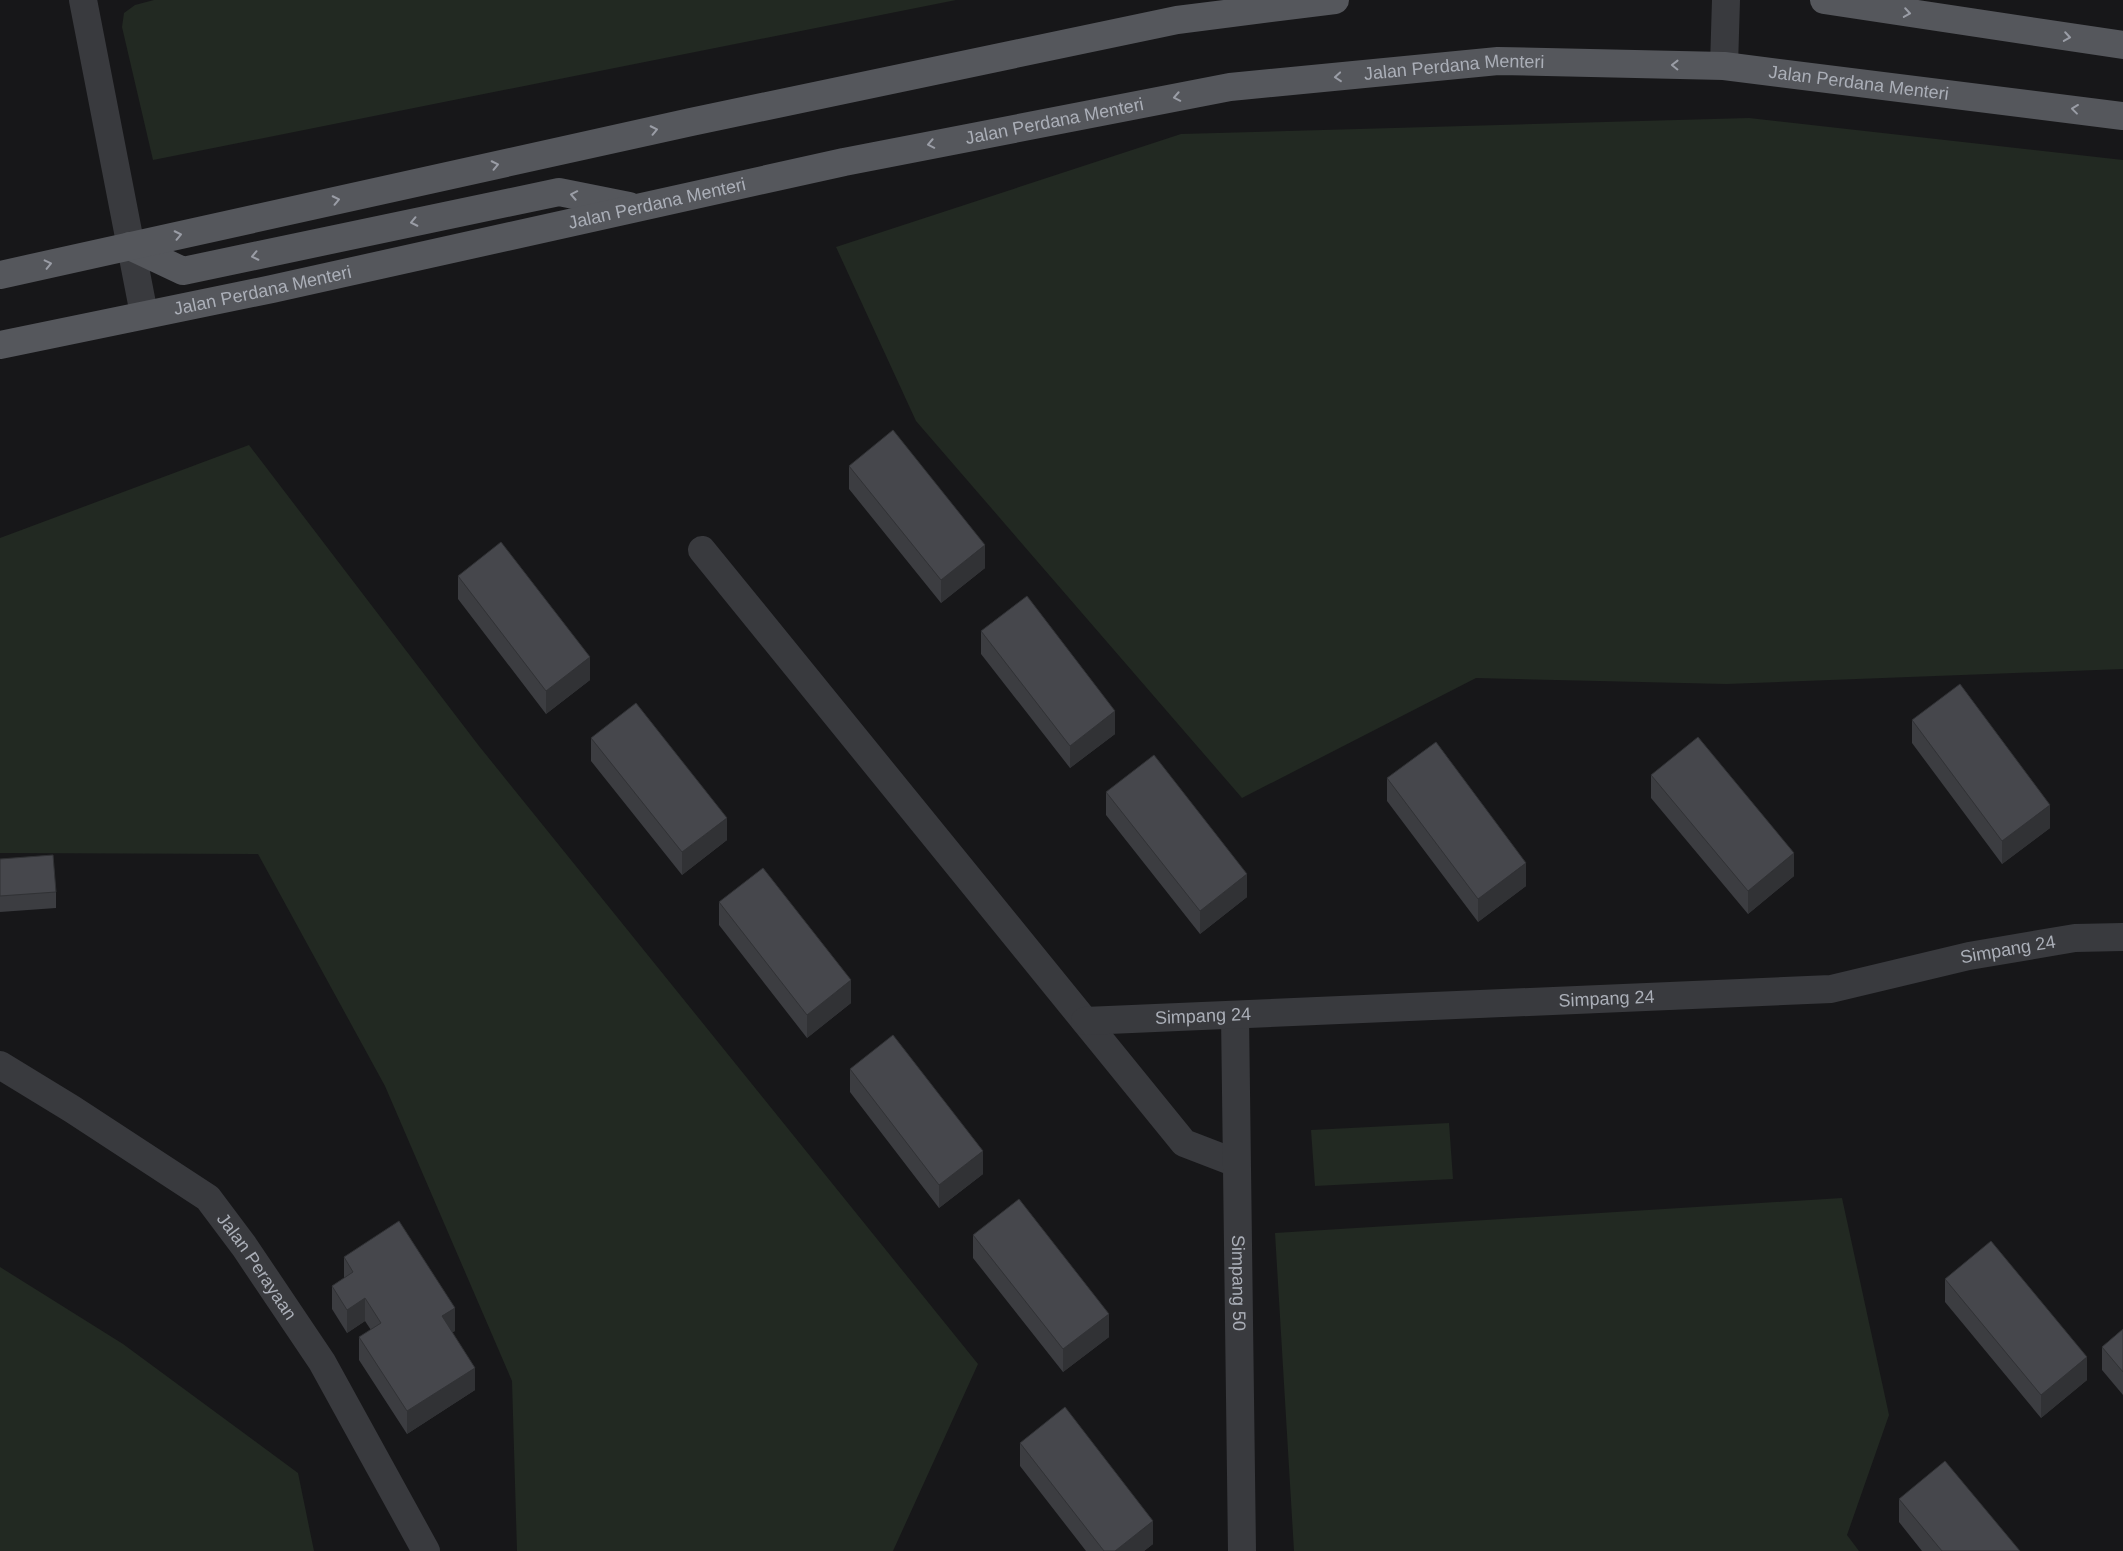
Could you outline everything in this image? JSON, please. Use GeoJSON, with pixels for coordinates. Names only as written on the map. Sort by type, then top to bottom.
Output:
{"type":"FeatureCollection","features":[{"type":"Feature","properties":{"kind":"main road"},"geometry":{"type":"LineString","coordinates":[[0,275],[691,122],[1177,20],[1335,0]]}},
{"type":"Feature","properties":{"kind":"main road"},"geometry":{"type":"LineString","coordinates":[[1824,0],[2123,45]]}},
{"type":"Feature","properties":{"kind":"main road","name":"Jalan Perdana Menteri"},"geometry":{"type":"LineString","coordinates":[[0,345],[272,288],[853,160],[1230,87],[1498,62],[1724,66],[2123,116]]}},
{"type":"Feature","properties":{"kind":"main road"},"geometry":{"type":"LineString","coordinates":[[130,246],[183,271],[559,192],[639,208]]}},
{"type":"Feature","properties":{"kind":"street"},"geometry":{"type":"LineString","coordinates":[[82,0],[144,314]]}},
{"type":"Feature","properties":{"kind":"street"},"geometry":{"type":"LineString","coordinates":[[1724,66],[1726,0]]}},
{"type":"Feature","properties":{"kind":"street"},"geometry":{"type":"LineString","coordinates":[[702,550],[1184,1143],[1236,1163]]}},
{"type":"Feature","properties":{"kind":"street","name":"Simpang 24"},"geometry":{"type":"LineString","coordinates":[[1085,1021],[1831,989],[1969,956],[2075,938],[2123,937]]}},
{"type":"Feature","properties":{"kind":"street","name":"Simpang 50"},"geometry":{"type":"LineString","coordinates":[[1235,1015],[1242,1551]]}},
{"type":"Feature","properties":{"kind":"street","name":"Jalan Perayaan"},"geometry":{"type":"LineString","coordinates":[[0,1065],[72,1109],[208,1198],[244,1246],[322,1362],[426,1551]]}},
{"type":"Feature","properties":{"kind":"shaded area"},"geometry":{"type":"Polygon","coordinates":[[[154,0],[956,0],[153,160],[122,27],[124,13],[135,5],[154,0]]]}},
{"type":"Feature","properties":{"kind":"shaded area"},"geometry":{"type":"Polygon","coordinates":[[[1749,118],[2123,160],[2123,669],[1726,684],[1476,678],[1242,798],[916,421],[836,247],[1181,134],[1749,118]]]}},
{"type":"Feature","properties":{"kind":"shaded area"},"geometry":{"type":"Polygon","coordinates":[[[249,445],[479,746],[978,1364],[893,1551],[517,1551],[512,1381],[385,1086],[258,854],[0,853],[0,538],[249,445]]]}},
{"type":"Feature","properties":{"kind":"shaded area"},"geometry":{"type":"Polygon","coordinates":[[[1449,1123],[1453,1179],[1315,1186],[1311,1130],[1449,1123]]]}},
{"type":"Feature","properties":{"kind":"shaded area"},"geometry":{"type":"Polygon","coordinates":[[[1842,1198],[1889,1415],[1847,1535],[1859,1551],[1294,1551],[1275,1233],[1842,1198]]]}},
{"type":"Feature","properties":{"kind":"shaded area"},"geometry":{"type":"Polygon","coordinates":[[[0,1267],[123,1344],[298,1473],[314,1551],[0,1551],[0,1267]]]}},
{"type":"Feature","properties":{"kind":"building"},"geometry":{"type":"Polygon","coordinates":[[[893,430],[985,545],[941,580],[849,466],[893,430]]]}},
{"type":"Feature","properties":{"kind":"building"},"geometry":{"type":"Polygon","coordinates":[[[501,542],[590,657],[546,691],[458,576],[501,542]]]}},
{"type":"Feature","properties":{"kind":"building"},"geometry":{"type":"Polygon","coordinates":[[[1027,596],[1115,711],[1070,746],[981,631],[1027,596]]]}},
{"type":"Feature","properties":{"kind":"building"},"geometry":{"type":"Polygon","coordinates":[[[1960,684],[2050,805],[2002,841],[1912,720],[1960,684]]]}},
{"type":"Feature","properties":{"kind":"building"},"geometry":{"type":"Polygon","coordinates":[[[636,703],[727,818],[682,852],[591,738],[636,703]]]}},
{"type":"Feature","properties":{"kind":"building"},"geometry":{"type":"Polygon","coordinates":[[[1698,737],[1794,853],[1748,891],[1651,775],[1698,737]]]}},
{"type":"Feature","properties":{"kind":"building"},"geometry":{"type":"Polygon","coordinates":[[[1436,742],[1526,863],[1478,899],[1387,778],[1436,742]]]}},
{"type":"Feature","properties":{"kind":"building"},"geometry":{"type":"Polygon","coordinates":[[[1154,755],[1247,874],[1200,911],[1106,792],[1154,755]]]}},
{"type":"Feature","properties":{"kind":"building"},"geometry":{"type":"Polygon","coordinates":[[[53,855],[56,892],[0,896],[0,859],[53,855]]]}},
{"type":"Feature","properties":{"kind":"building"},"geometry":{"type":"Polygon","coordinates":[[[763,868],[851,980],[807,1015],[719,902],[763,868]]]}},
{"type":"Feature","properties":{"kind":"building"},"geometry":{"type":"Polygon","coordinates":[[[893,1035],[983,1151],[939,1185],[850,1069],[893,1035]]]}},
{"type":"Feature","properties":{"kind":"building"},"geometry":{"type":"Polygon","coordinates":[[[1019,1199],[1109,1314],[1063,1349],[973,1235],[1019,1199]]]}},
{"type":"Feature","properties":{"kind":"building"},"geometry":{"type":"Polygon","coordinates":[[[399,1221],[455,1308],[442,1316],[475,1368],[407,1411],[359,1337],[381,1323],[365,1298],[347,1310],[332,1286],[353,1272],[344,1257],[399,1221]]]}},
{"type":"Feature","properties":{"kind":"building"},"geometry":{"type":"Polygon","coordinates":[[[1991,1241],[2087,1357],[2041,1395],[1945,1279],[1991,1241]]]}},
{"type":"Feature","properties":{"kind":"building"},"geometry":{"type":"Polygon","coordinates":[[[2123,1329],[2123,1372],[2102,1347],[2123,1329]]]}},
{"type":"Feature","properties":{"kind":"building"},"geometry":{"type":"Polygon","coordinates":[[[1065,1407],[1153,1521],[1115,1551],[1104,1551],[1020,1443],[1065,1407]]]}},
{"type":"Feature","properties":{"kind":"building"},"geometry":{"type":"Polygon","coordinates":[[[1945,1461],[2020,1551],[1942,1551],[1899,1499],[1945,1461]]]}}]}
